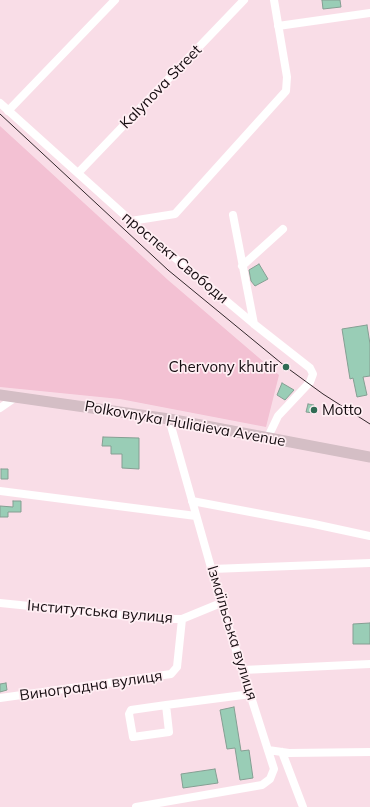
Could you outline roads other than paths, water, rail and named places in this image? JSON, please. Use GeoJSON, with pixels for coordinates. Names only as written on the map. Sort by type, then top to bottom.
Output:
{"type":"FeatureCollection","features":[{"type":"Feature","properties":{"kind":"main road","name":"Polkovnyka Huliaieva Avenue"},"geometry":{"type":"LineString","coordinates":[[0,395],[16,396],[169,419],[370,457]]}},
{"type":"Feature","properties":{"kind":"street"},"geometry":{"type":"LineString","coordinates":[[8,110],[114,0]]}},
{"type":"Feature","properties":{"kind":"street","name":"Kalynova Street"},"geometry":{"type":"LineString","coordinates":[[78,173],[244,0]]}},
{"type":"Feature","properties":{"kind":"street"},"geometry":{"type":"LineString","coordinates":[[131,221],[175,214],[286,91],[287,77],[274,0]]}},
{"type":"Feature","properties":{"kind":"street"},"geometry":{"type":"LineString","coordinates":[[278,26],[370,12]]}},
{"type":"Feature","properties":{"kind":"street","name":"проспект Свободи"},"geometry":{"type":"LineString","coordinates":[[0,103],[131,221],[254,324],[310,368],[313,374],[310,382],[278,416],[268,437]]}},
{"type":"Feature","properties":{"kind":"street"},"geometry":{"type":"LineString","coordinates":[[233,215],[254,324]]}},
{"type":"Feature","properties":{"kind":"street"},"geometry":{"type":"LineString","coordinates":[[242,266],[283,229]]}},
{"type":"Feature","properties":{"kind":"street"},"geometry":{"type":"LineString","coordinates":[[0,408],[16,396]]}},
{"type":"Feature","properties":{"kind":"street","name":"Ізмаїльська вулиця"},"geometry":{"type":"LineString","coordinates":[[169,419],[221,604],[274,769],[270,779],[262,785],[175,804]]}},
{"type":"Feature","properties":{"kind":"street"},"geometry":{"type":"LineString","coordinates":[[0,491],[196,516]]}},
{"type":"Feature","properties":{"kind":"street"},"geometry":{"type":"LineString","coordinates":[[192,501],[370,536]]}},
{"type":"Feature","properties":{"kind":"street"},"geometry":{"type":"LineString","coordinates":[[212,569],[370,563]]}},
{"type":"Feature","properties":{"kind":"street","name":"Інститутська вулиця"},"geometry":{"type":"LineString","coordinates":[[0,603],[141,618],[182,619],[221,604]]}},
{"type":"Feature","properties":{"kind":"street","name":"Виноградна вулиця"},"geometry":{"type":"LineString","coordinates":[[0,698],[171,674],[177,667],[182,619]]}},
{"type":"Feature","properties":{"kind":"street"},"geometry":{"type":"LineString","coordinates":[[243,670],[370,664]]}},
{"type":"Feature","properties":{"kind":"street"},"geometry":{"type":"LineString","coordinates":[[166,705],[169,732],[133,737],[130,711],[166,705],[251,694]]}},
{"type":"Feature","properties":{"kind":"street"},"geometry":{"type":"LineString","coordinates":[[268,750],[282,752],[370,752]]}},
{"type":"Feature","properties":{"kind":"street"},"geometry":{"type":"LineString","coordinates":[[282,752],[303,807]]}},
{"type":"Feature","properties":{"kind":"street"},"geometry":{"type":"LineString","coordinates":[[136,807],[175,804]]}},
{"type":"Feature","properties":{"kind":"tram line"},"geometry":{"type":"LineString","coordinates":[[0,114],[168,270],[286,367],[323,394],[370,424]]}},
{"type":"Feature","properties":{"kind":"place","name":"Chervony khutir"},"geometry":{"type":"Point","coordinates":[286,367]}},
{"type":"Feature","properties":{"kind":"place","name":"Motto"},"geometry":{"type":"Point","coordinates":[314,410]}}]}
